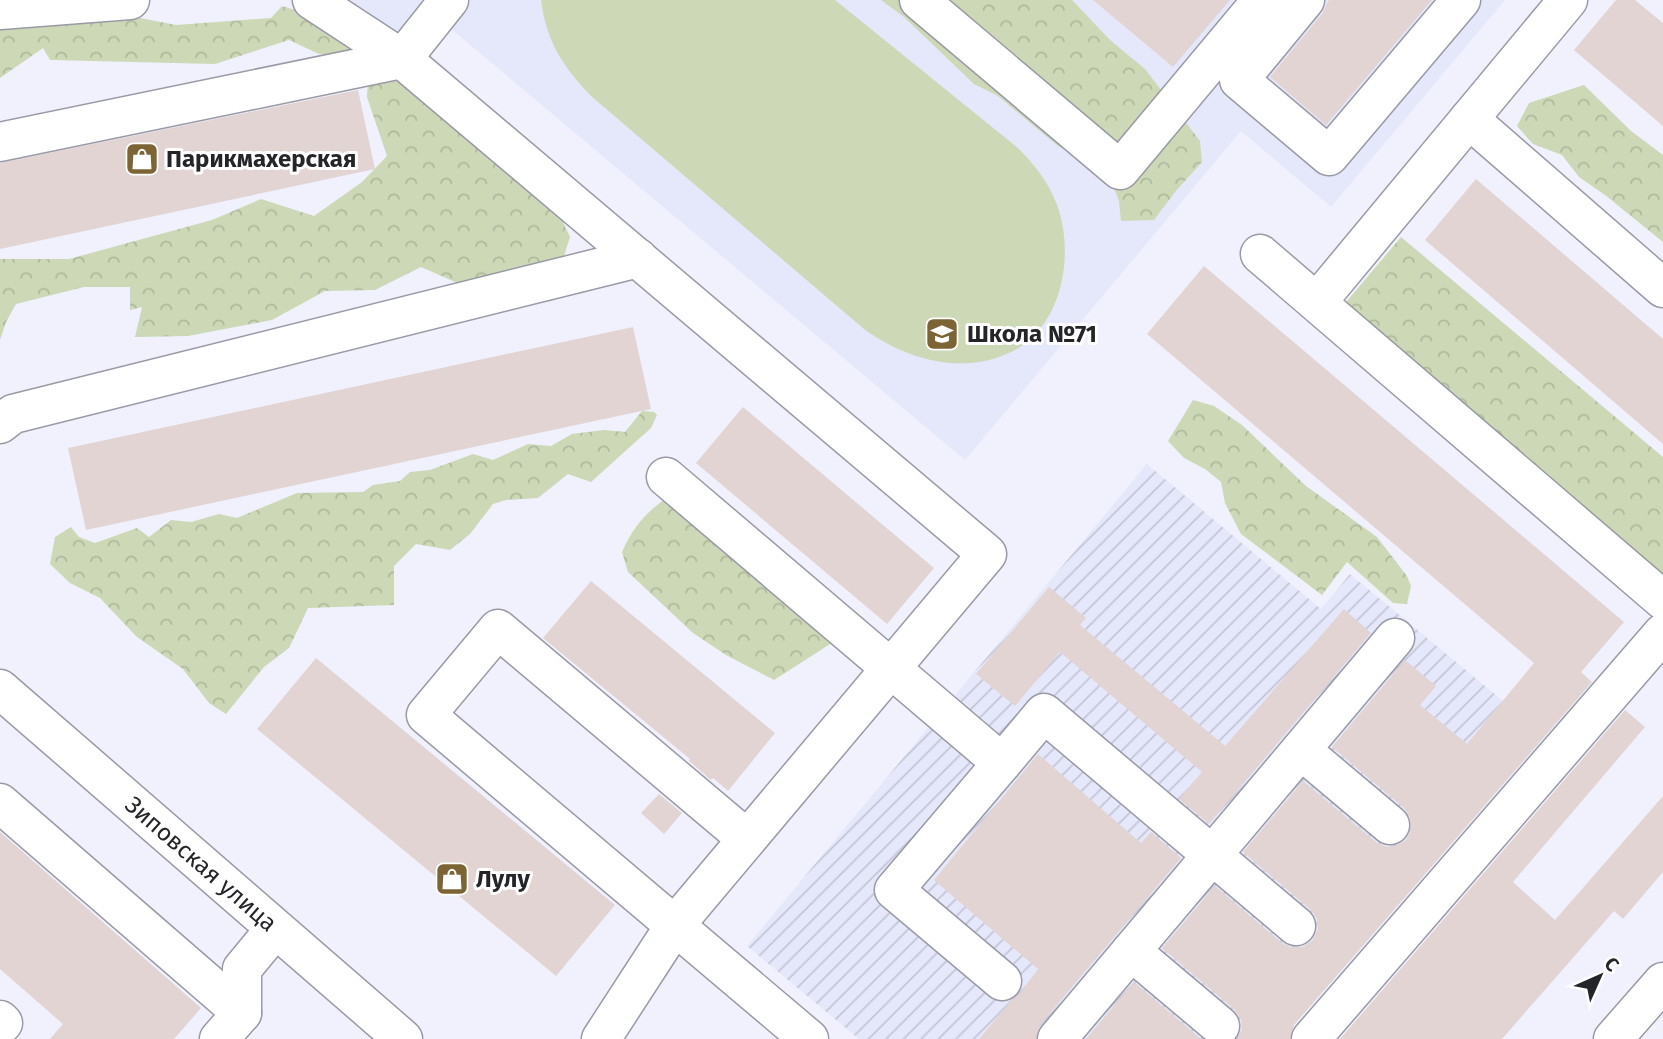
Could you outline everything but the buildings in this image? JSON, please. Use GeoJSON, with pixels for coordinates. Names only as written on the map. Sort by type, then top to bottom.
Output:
{"type":"FeatureCollection","features":[{"type":"Feature","properties":{"kind":"street"},"geometry":{"type":"LineString","coordinates":[[0,9],[130,0]]}},
{"type":"Feature","properties":{"kind":"street"},"geometry":{"type":"LineString","coordinates":[[312,0],[402,59],[987,554],[675,925],[601,1039]]}},
{"type":"Feature","properties":{"kind":"street"},"geometry":{"type":"LineString","coordinates":[[0,142],[402,59],[449,0]]}},
{"type":"Feature","properties":{"kind":"street"},"geometry":{"type":"LineString","coordinates":[[919,0],[1120,170],[1262,0]]}},
{"type":"Feature","properties":{"kind":"street"},"geometry":{"type":"LineString","coordinates":[[1305,0],[1239,80],[1329,156],[1461,0]]}},
{"type":"Feature","properties":{"kind":"street"},"geometry":{"type":"LineString","coordinates":[[1317,302],[1567,0]]}},
{"type":"Feature","properties":{"kind":"street"},"geometry":{"type":"LineString","coordinates":[[1469,119],[1663,288]]}},
{"type":"Feature","properties":{"kind":"street"},"geometry":{"type":"LineString","coordinates":[[1260,254],[1663,600]]}},
{"type":"Feature","properties":{"kind":"street"},"geometry":{"type":"LineString","coordinates":[[0,424],[13,414],[638,258]]}},
{"type":"Feature","properties":{"kind":"street"},"geometry":{"type":"LineString","coordinates":[[666,477],[1002,763]]}},
{"type":"Feature","properties":{"kind":"street"},"geometry":{"type":"LineString","coordinates":[[747,839],[498,629],[426,715],[809,1039]]}},
{"type":"Feature","properties":{"kind":"street"},"geometry":{"type":"LineString","coordinates":[[1311,1039],[1663,633]]}},
{"type":"Feature","properties":{"kind":"street"},"geometry":{"type":"LineString","coordinates":[[1057,1039],[1395,638]]}},
{"type":"Feature","properties":{"kind":"street","name":"Зиповская улица"},"geometry":{"type":"LineString","coordinates":[[0,689],[403,1039]]}},
{"type":"Feature","properties":{"kind":"street"},"geometry":{"type":"LineString","coordinates":[[1002,981],[894,890],[1044,713],[1296,926]]}},
{"type":"Feature","properties":{"kind":"street"},"geometry":{"type":"LineString","coordinates":[[1301,750],[1390,825]]}},
{"type":"Feature","properties":{"kind":"street"},"geometry":{"type":"LineString","coordinates":[[0,803],[231,1026]]}},
{"type":"Feature","properties":{"kind":"street"},"geometry":{"type":"LineString","coordinates":[[231,1026],[242,969],[275,929]]}},
{"type":"Feature","properties":{"kind":"street"},"geometry":{"type":"LineString","coordinates":[[1131,951],[1220,1026]]}},
{"type":"Feature","properties":{"kind":"street"},"geometry":{"type":"LineString","coordinates":[[1613,1039],[1663,982]]}},
{"type":"Feature","properties":{"kind":"street"},"geometry":{"type":"LineString","coordinates":[[0,1020],[3,1023],[0,1026]]}},
{"type":"Feature","properties":{"kind":"shaded area"},"geometry":{"type":"Polygon","coordinates":[[[335,0],[430,0],[401,37],[335,0]]]}},
{"type":"Feature","properties":{"kind":"shaded area","name":"Школа №71"},"geometry":{"type":"Polygon","coordinates":[[[463,0],[1505,0],[1331,207],[1241,131],[965,460],[444,23],[463,0]]]}},
{"type":"Feature","properties":{"kind":"shaded area"},"geometry":{"type":"Polygon","coordinates":[[[1147,464],[1321,609],[1350,574],[1538,730],[1279,1039],[859,1039],[747,946],[1147,464]]]}},
{"type":"Feature","properties":{"kind":"green space"},"geometry":{"type":"Polygon","coordinates":[[[541,0],[835,0],[1018,148],[1046,182],[1057,205],[1065,243],[1061,283],[1056,302],[1047,319],[1035,335],[1020,347],[980,362],[939,362],[900,350],[881,340],[864,329],[591,96],[557,53],[547,29],[541,0]]]}},
{"type":"Feature","properties":{"kind":"green space"},"geometry":{"type":"Polygon","coordinates":[[[881,0],[1072,0],[1110,40],[1145,69],[1200,141],[1202,162],[1154,220],[1121,221],[1119,201],[1109,174],[1058,146],[998,96],[974,84],[904,17],[881,0]]]}},
{"type":"Feature","properties":{"kind":"green space"},"geometry":{"type":"Polygon","coordinates":[[[282,6],[333,22],[365,57],[319,54],[289,40],[215,64],[50,60],[43,48],[0,78],[0,30],[23,15],[99,10],[176,25],[271,18],[282,6]]]}},
{"type":"Feature","properties":{"kind":"green space"},"geometry":{"type":"Polygon","coordinates":[[[386,72],[415,84],[553,201],[570,237],[563,259],[462,285],[421,267],[375,290],[325,291],[272,320],[188,336],[135,337],[142,307],[130,310],[130,287],[84,287],[16,304],[0,340],[0,259],[69,259],[212,220],[261,199],[314,216],[362,182],[387,156],[367,97],[368,82],[386,72]]]}},
{"type":"Feature","properties":{"kind":"green space"},"geometry":{"type":"Polygon","coordinates":[[[1584,85],[1631,131],[1663,155],[1663,242],[1579,177],[1562,155],[1533,144],[1517,126],[1529,103],[1584,85]]]}},
{"type":"Feature","properties":{"kind":"green space"},"geometry":{"type":"Polygon","coordinates":[[[1401,237],[1663,457],[1663,577],[1342,307],[1401,237]]]}},
{"type":"Feature","properties":{"kind":"green space"},"geometry":{"type":"Polygon","coordinates":[[[1193,400],[1214,406],[1242,425],[1306,486],[1377,537],[1407,576],[1411,586],[1407,604],[1393,603],[1347,562],[1322,595],[1241,534],[1225,503],[1221,482],[1205,469],[1184,458],[1168,441],[1193,400]]]}},
{"type":"Feature","properties":{"kind":"green space"},"geometry":{"type":"Polygon","coordinates":[[[642,411],[654,412],[657,415],[651,428],[591,482],[568,474],[538,498],[506,500],[493,504],[470,534],[450,550],[416,544],[394,566],[394,605],[308,608],[289,648],[264,667],[226,714],[209,703],[183,669],[137,637],[100,598],[70,583],[50,564],[55,537],[71,527],[79,537],[95,543],[137,528],[149,537],[171,520],[191,522],[219,514],[237,518],[297,493],[363,492],[373,485],[400,481],[410,472],[430,470],[473,454],[493,460],[528,444],[551,446],[572,434],[604,430],[625,432],[642,411]]]}},
{"type":"Feature","properties":{"kind":"green space"},"geometry":{"type":"Polygon","coordinates":[[[665,499],[838,639],[774,680],[726,655],[693,633],[628,572],[622,552],[639,523],[665,499]]]}},
{"type":"Feature","properties":{"kind":"place","name":"Парикмахерская"},"geometry":{"type":"Point","coordinates":[142,159]}},
{"type":"Feature","properties":{"kind":"place","name":"Школа №71"},"geometry":{"type":"Point","coordinates":[942,334]}},
{"type":"Feature","properties":{"kind":"place","name":"Лулу"},"geometry":{"type":"Point","coordinates":[452,879]}}]}
